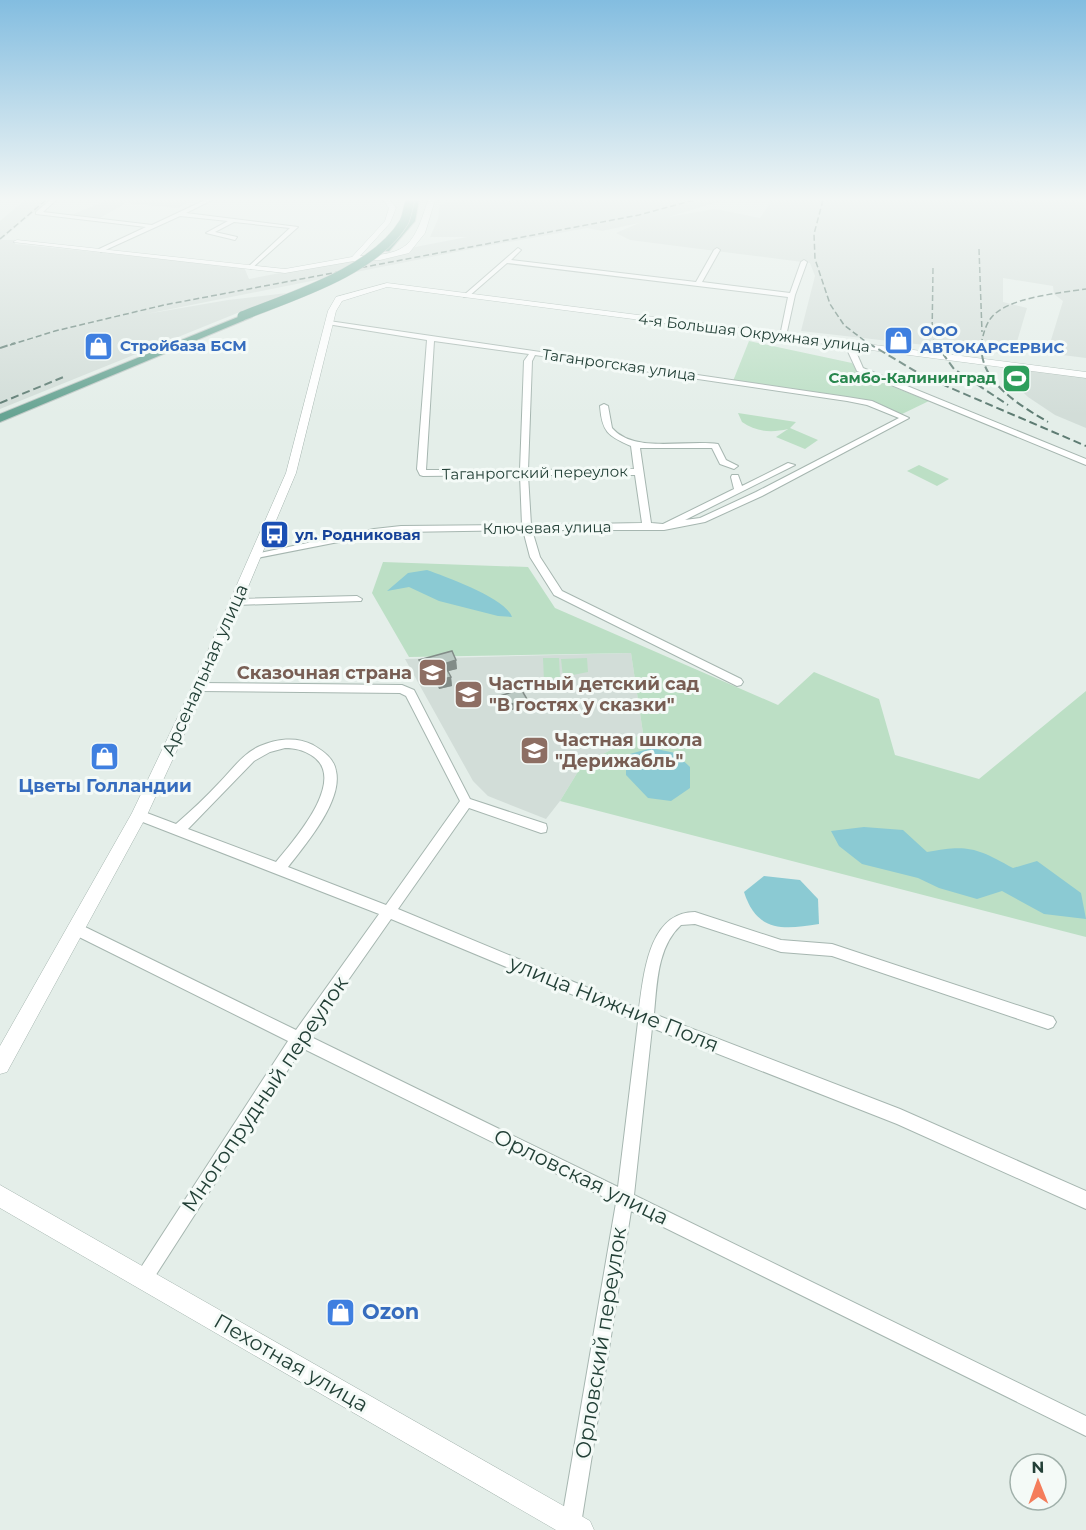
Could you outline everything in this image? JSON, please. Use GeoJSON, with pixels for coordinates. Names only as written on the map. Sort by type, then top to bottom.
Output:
{"type":"FeatureCollection","features":[{"type":"Feature","properties":{"kind":"main road"},"geometry":{"type":"LineString","coordinates":[[245,317],[344,271]]}},
{"type":"Feature","properties":{"kind":"main road"},"geometry":{"type":"LineString","coordinates":[[0,416],[339,279],[352,271]]}},
{"type":"Feature","properties":{"kind":"street"},"geometry":{"type":"LineString","coordinates":[[466,296],[494,271]]}},
{"type":"Feature","properties":{"kind":"street"},"geometry":{"type":"LineString","coordinates":[[593,271],[792,295]]}},
{"type":"Feature","properties":{"kind":"street"},"geometry":{"type":"LineString","coordinates":[[698,284],[705,271]]}},
{"type":"Feature","properties":{"kind":"street"},"geometry":{"type":"LineString","coordinates":[[783,336],[792,295],[801,271]]}},
{"type":"Feature","properties":{"kind":"street","name":"4-я Большая Окружная улица"},"geometry":{"type":"LineString","coordinates":[[387,285],[1086,375]]}},
{"type":"Feature","properties":{"kind":"street","name":"Арсенальная улица"},"geometry":{"type":"LineString","coordinates":[[0,1065],[139,815],[199,687],[299,448],[329,323],[339,299],[387,285]]}},
{"type":"Feature","properties":{"kind":"street","name":"Таганрогская улица"},"geometry":{"type":"LineString","coordinates":[[329,323],[847,399],[868,403],[905,418]]}},
{"type":"Feature","properties":{"kind":"street","name":"Таганрогский переулок"},"geometry":{"type":"LineString","coordinates":[[431,337],[421,469],[423,473],[640,472]]}},
{"type":"Feature","properties":{"kind":"street"},"geometry":{"type":"LineString","coordinates":[[849,345],[860,369],[1086,462]]}},
{"type":"Feature","properties":{"kind":"street"},"geometry":{"type":"LineString","coordinates":[[532,352],[528,361],[524,474],[527,528],[535,557],[558,593],[737,682]]}},
{"type":"Feature","properties":{"kind":"street"},"geometry":{"type":"LineString","coordinates":[[604,406],[606,428],[611,434],[635,445],[715,446],[723,462],[734,466]]}},
{"type":"Feature","properties":{"kind":"street","name":"Ключевая улица"},"geometry":{"type":"LineString","coordinates":[[255,557],[374,532],[664,526],[702,520],[759,494],[905,418]]}},
{"type":"Feature","properties":{"kind":"street"},"geometry":{"type":"LineString","coordinates":[[635,445],[647,526]]}},
{"type":"Feature","properties":{"kind":"street"},"geometry":{"type":"LineString","coordinates":[[664,526],[791,465]]}},
{"type":"Feature","properties":{"kind":"street"},"geometry":{"type":"LineString","coordinates":[[735,477],[739,490]]}},
{"type":"Feature","properties":{"kind":"street"},"geometry":{"type":"LineString","coordinates":[[236,602],[357,599]]}},
{"type":"Feature","properties":{"kind":"street"},"geometry":{"type":"LineString","coordinates":[[199,687],[392,688],[410,693],[466,802],[541,828]]}},
{"type":"Feature","properties":{"kind":"street"},"geometry":{"type":"LineString","coordinates":[[179,829],[253,756],[277,744],[295,742],[314,749],[326,761],[332,781],[324,808],[279,868]]}},
{"type":"Feature","properties":{"kind":"street","name":"Многопрудный переулок"},"geometry":{"type":"LineString","coordinates":[[144,1278],[299,1038],[466,802]]}},
{"type":"Feature","properties":{"kind":"street","name":"улица Нижние Поля"},"geometry":{"type":"LineString","coordinates":[[139,815],[279,868],[645,1018],[900,1117],[1086,1200]]}},
{"type":"Feature","properties":{"kind":"street","name":"Орловский переулок"},"geometry":{"type":"LineString","coordinates":[[576,1527],[625,1198],[651,972],[663,938],[675,920],[685,916],[781,946],[832,950],[1048,1022]]}},
{"type":"Feature","properties":{"kind":"street","name":"Орловская улица"},"geometry":{"type":"LineString","coordinates":[[76,929],[1086,1426]]}},
{"type":"Feature","properties":{"kind":"street","name":"Пехотная улица"},"geometry":{"type":"LineString","coordinates":[[0,1196],[576,1527]]}},
{"type":"Feature","properties":{"kind":"shaded area"},"geometry":{"type":"Polygon","coordinates":[[[0,271],[246,271],[249,279],[288,271],[359,271],[146,314],[287,293],[0,409],[0,271]]]}},
{"type":"Feature","properties":{"kind":"shaded area"},"geometry":{"type":"Polygon","coordinates":[[[813,271],[1086,271],[1086,358],[1047,353],[1063,301],[1054,294],[1053,286],[1003,278],[1003,302],[1027,308],[1013,355],[801,331],[815,276],[813,271]]]}},
{"type":"Feature","properties":{"kind":"shaded area"},"geometry":{"type":"Polygon","coordinates":[[[1004,367],[1086,378],[1086,428],[1055,415],[1028,397],[1006,376],[1004,367]]]}},
{"type":"Feature","properties":{"kind":"shaded area","name":"Частная школа \"Дерижабль\""},"geometry":{"type":"Polygon","coordinates":[[[631,653],[643,733],[582,765],[546,819],[488,796],[473,781],[405,659],[631,653]]]}},
{"type":"Feature","properties":{"kind":"green space"},"geometry":{"type":"Polygon","coordinates":[[[749,341],[852,363],[860,374],[929,401],[902,414],[863,399],[733,381],[749,341]]]}},
{"type":"Feature","properties":{"kind":"green space"},"geometry":{"type":"Polygon","coordinates":[[[738,413],[796,422],[790,428],[818,440],[805,449],[776,437],[788,429],[758,430],[742,422],[738,413]]]}},
{"type":"Feature","properties":{"kind":"green space"},"geometry":{"type":"Polygon","coordinates":[[[919,465],[949,479],[937,486],[907,471],[919,465]]]}},
{"type":"Feature","properties":{"kind":"green space"},"geometry":{"type":"Polygon","coordinates":[[[383,562],[528,567],[555,608],[778,705],[814,672],[879,699],[895,755],[979,779],[1086,691],[1086,937],[560,801],[582,765],[643,733],[631,653],[409,657],[372,593],[383,562]]]}},
{"type":"Feature","properties":{"kind":"green space"},"geometry":{"type":"Polygon","coordinates":[[[543,658],[559,658],[560,677],[544,681],[543,658]]]}},
{"type":"Feature","properties":{"kind":"green space"},"geometry":{"type":"Polygon","coordinates":[[[587,658],[588,672],[563,677],[561,659],[587,658]]]}},
{"type":"Feature","properties":{"kind":"water"},"geometry":{"type":"Polygon","coordinates":[[[427,570],[487,596],[499,603],[512,617],[498,616],[439,601],[409,587],[387,591],[408,573],[427,570]]]}},
{"type":"Feature","properties":{"kind":"water"},"geometry":{"type":"Polygon","coordinates":[[[652,748],[675,753],[690,767],[690,788],[671,801],[648,798],[626,775],[626,755],[652,748]]]}},
{"type":"Feature","properties":{"kind":"water"},"geometry":{"type":"Polygon","coordinates":[[[864,827],[903,830],[927,852],[963,848],[981,852],[1013,868],[1037,861],[1081,893],[1086,919],[1044,914],[1002,891],[977,899],[939,888],[918,878],[862,864],[839,846],[831,831],[864,827]]]}},
{"type":"Feature","properties":{"kind":"water"},"geometry":{"type":"Polygon","coordinates":[[[764,876],[800,880],[818,899],[819,924],[782,927],[772,925],[756,915],[744,892],[764,876]]]}},
{"type":"Feature","properties":{"kind":"building"},"geometry":{"type":"Polygon","coordinates":[[[452,651],[456,660],[444,664],[451,677],[438,681],[431,667],[424,669],[419,660],[452,651]]]}},
{"type":"Feature","properties":{"kind":"building"},"geometry":{"type":"Polygon","coordinates":[[[521,689],[527,699],[506,706],[500,696],[521,689]]]}},
{"type":"Feature","properties":{"kind":"railway"},"geometry":{"type":"LineString","coordinates":[[10,345],[55,331],[164,305],[341,271]]}},
{"type":"Feature","properties":{"kind":"railway"},"geometry":{"type":"LineString","coordinates":[[819,271],[830,304],[844,325],[870,345]]}},
{"type":"Feature","properties":{"kind":"railway"},"geometry":{"type":"LineString","coordinates":[[933,271],[932,338],[935,345]]}},
{"type":"Feature","properties":{"kind":"railway"},"geometry":{"type":"LineString","coordinates":[[980,271],[982,332]]}},
{"type":"Feature","properties":{"kind":"railway"},"geometry":{"type":"LineString","coordinates":[[981,345],[991,318],[1009,305],[1049,294],[1086,289]]}},
{"type":"Feature","properties":{"kind":"railway"},"geometry":{"type":"LineString","coordinates":[[0,348],[15,343]]}},
{"type":"Feature","properties":{"kind":"railway"},"geometry":{"type":"LineString","coordinates":[[868,343],[925,377],[1086,446]]}},
{"type":"Feature","properties":{"kind":"railway"},"geometry":{"type":"LineString","coordinates":[[935,343],[954,369],[1008,405]]}},
{"type":"Feature","properties":{"kind":"railway"},"geometry":{"type":"LineString","coordinates":[[982,343],[982,357],[986,369],[1003,391],[1048,422]]}},
{"type":"Feature","properties":{"kind":"railway"},"geometry":{"type":"LineString","coordinates":[[0,403],[66,376]]}},
{"type":"Feature","properties":{"kind":"place","name":"ООО АВТОКАРСЕРВИС"},"geometry":{"type":"Point","coordinates":[899,340]}},
{"type":"Feature","properties":{"kind":"place","name":"Стройбаза БСМ"},"geometry":{"type":"Point","coordinates":[99,346]}},
{"type":"Feature","properties":{"kind":"place","name":"Самбо-Калининград"},"geometry":{"type":"Point","coordinates":[1017,378]}},
{"type":"Feature","properties":{"kind":"place","name":"ул. Родниковая"},"geometry":{"type":"Point","coordinates":[274,535]}},
{"type":"Feature","properties":{"kind":"place","name":"Сказочная страна"},"geometry":{"type":"Point","coordinates":[433,673]}},
{"type":"Feature","properties":{"kind":"place","name":"Частный детский сад \"В гостях у сказки\""},"geometry":{"type":"Point","coordinates":[468,694]}},
{"type":"Feature","properties":{"kind":"place","name":"Частная школа \"Дерижабль\""},"geometry":{"type":"Point","coordinates":[534,750]}},
{"type":"Feature","properties":{"kind":"place","name":"Цветы Голландии"},"geometry":{"type":"Point","coordinates":[105,757]}},
{"type":"Feature","properties":{"kind":"place","name":"Ozon"},"geometry":{"type":"Point","coordinates":[341,1312]}}]}
